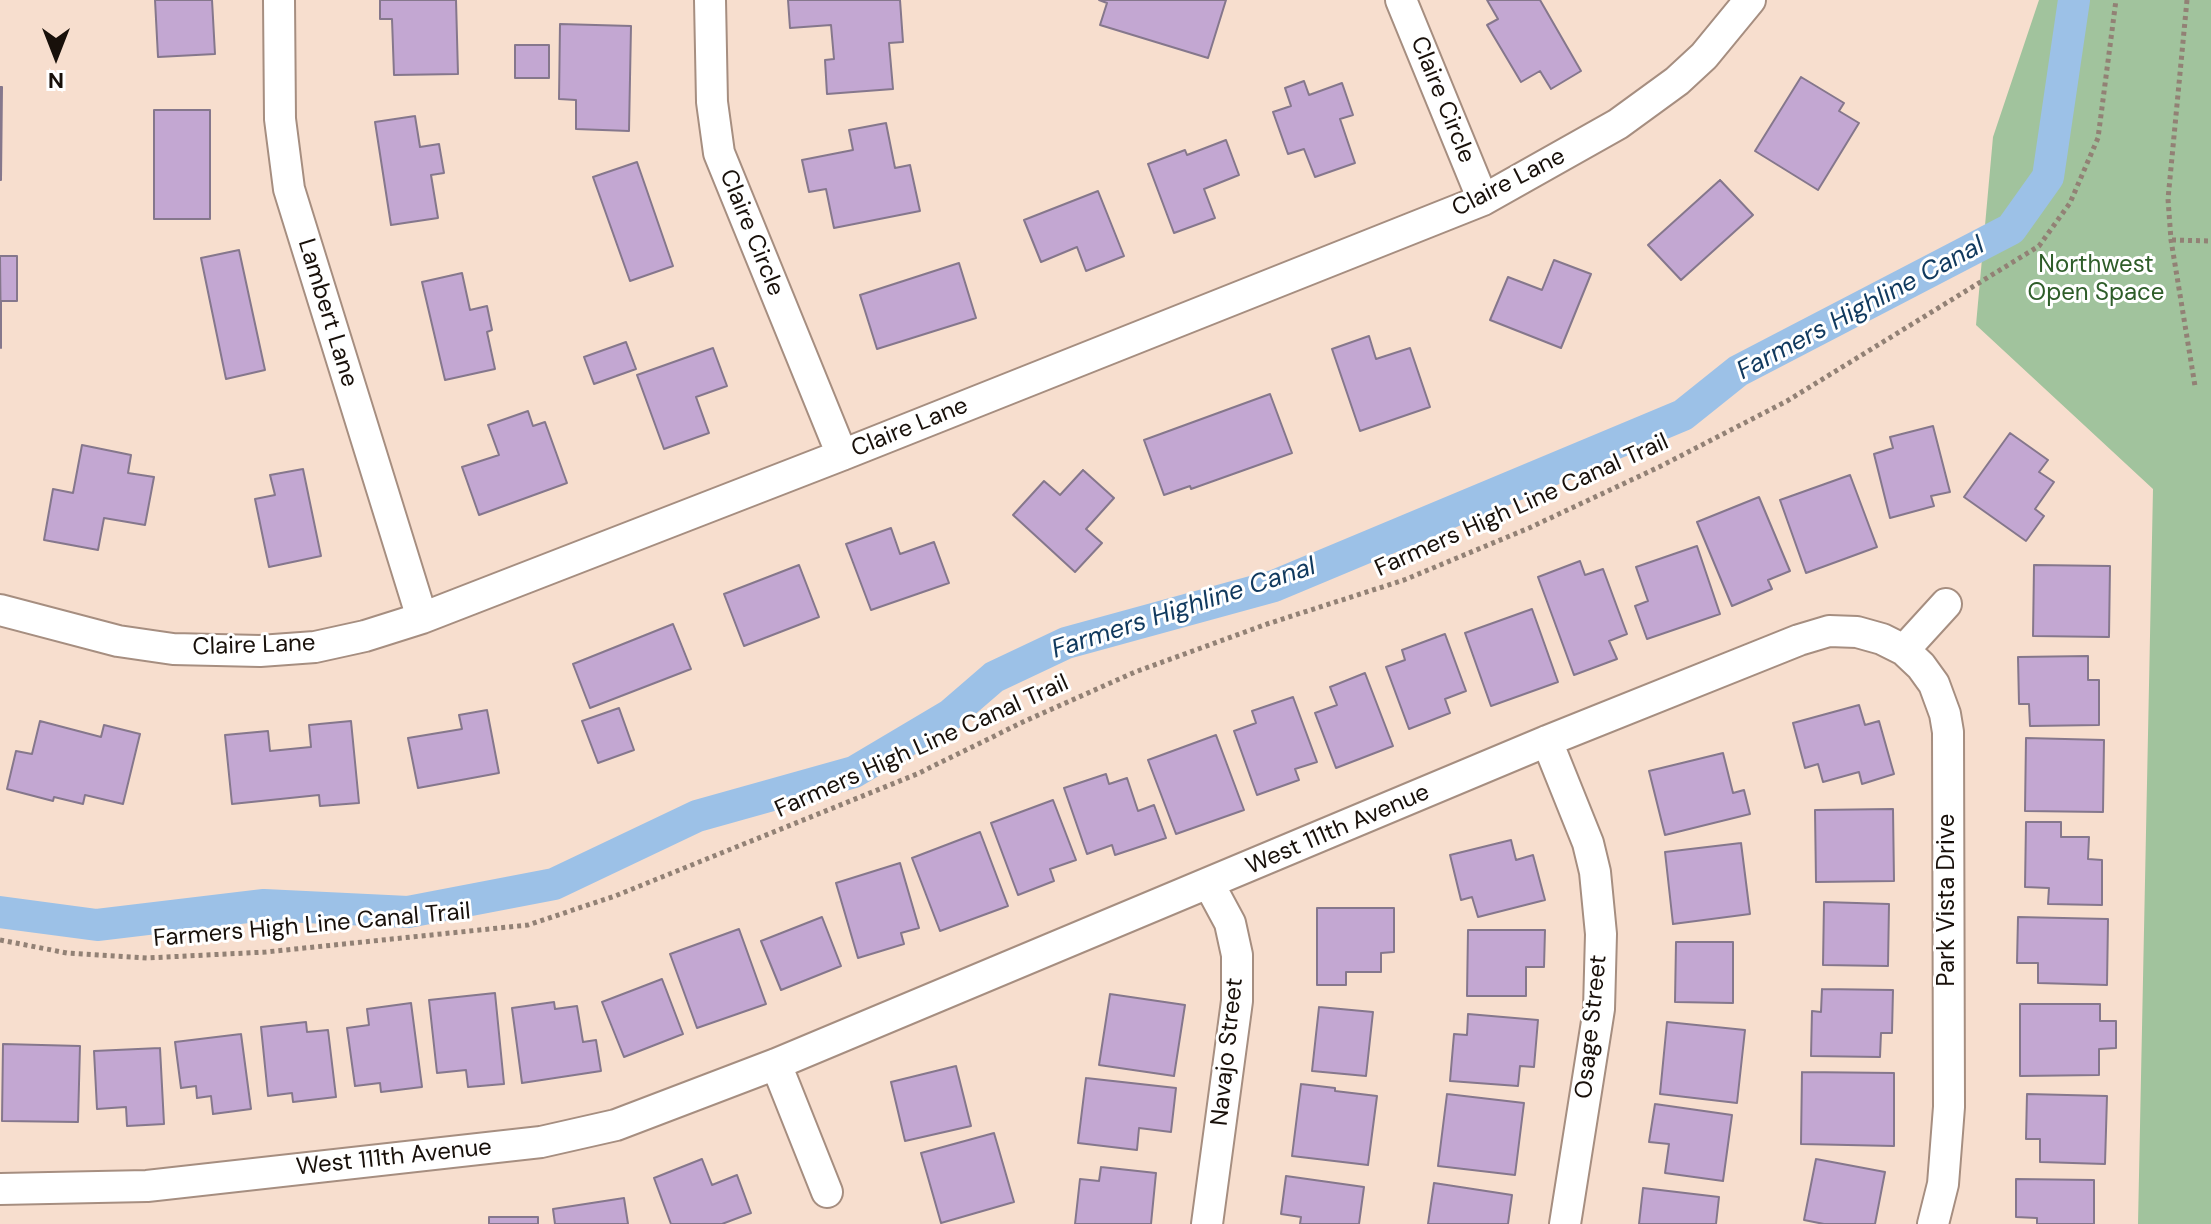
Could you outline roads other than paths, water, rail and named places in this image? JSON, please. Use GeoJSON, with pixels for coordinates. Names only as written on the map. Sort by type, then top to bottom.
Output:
{"type":"FeatureCollection","features":[{"type":"Feature","properties":{"kind":"street","name":"Lambert Lane"},"geometry":{"type":"LineString","coordinates":[[279,0],[280,119],[289,189],[422,618]]}},
{"type":"Feature","properties":{"kind":"street","name":"Claire Circle"},"geometry":{"type":"LineString","coordinates":[[710,0],[712,102],[719,153],[842,455]]}},
{"type":"Feature","properties":{"kind":"street","name":"Claire Circle"},"geometry":{"type":"LineString","coordinates":[[1401,0],[1483,200]]}},
{"type":"Feature","properties":{"kind":"street","name":"Claire Lane"},"geometry":{"type":"LineString","coordinates":[[0,610],[118,641],[173,649],[260,651],[315,647],[365,636],[422,618],[1483,200],[1618,124],[1677,81],[1704,56],[1750,0]]}},
{"type":"Feature","properties":{"kind":"street"},"geometry":{"type":"LineString","coordinates":[[1904,650],[1946,604]]}},
{"type":"Feature","properties":{"kind":"street","name":"West 111th Avenue"},"geometry":{"type":"LineString","coordinates":[[0,1189],[147,1186],[541,1142],[616,1125],[776,1064],[1547,741],[1799,640],[1829,631],[1857,632],[1882,639],[1904,650]]}},
{"type":"Feature","properties":{"kind":"street","name":"Park Vista Drive"},"geometry":{"type":"LineString","coordinates":[[1904,650],[1934,684],[1948,732],[1949,1107],[1943,1184],[1933,1224]]}},
{"type":"Feature","properties":{"kind":"street","name":"Osage Street"},"geometry":{"type":"LineString","coordinates":[[1547,741],[1588,843],[1595,872],[1601,934],[1599,1009],[1565,1224]]}},
{"type":"Feature","properties":{"kind":"street","name":"Navajo Street"},"geometry":{"type":"LineString","coordinates":[[1207,1224],[1237,1001],[1237,955],[1230,923],[1209,884]]}},
{"type":"Feature","properties":{"kind":"street"},"geometry":{"type":"LineString","coordinates":[[776,1064],[827,1192]]}},
{"type":"Feature","properties":{"kind":"waterway","name":"Farmers Highline Canal"},"geometry":{"type":"LineString","coordinates":[[0,912],[97,925],[264,905],[408,912],[554,884],[697,816],[854,772],[950,715],[994,677],[1066,643],[1274,586],[1683,415],[1738,371],[2011,229],[2048,177],[2074,0]]}},
{"type":"Feature","properties":{"kind":"park label","name":"Northwest Open Space"},"geometry":{"type":"Point","coordinates":[2096,280]}}]}
